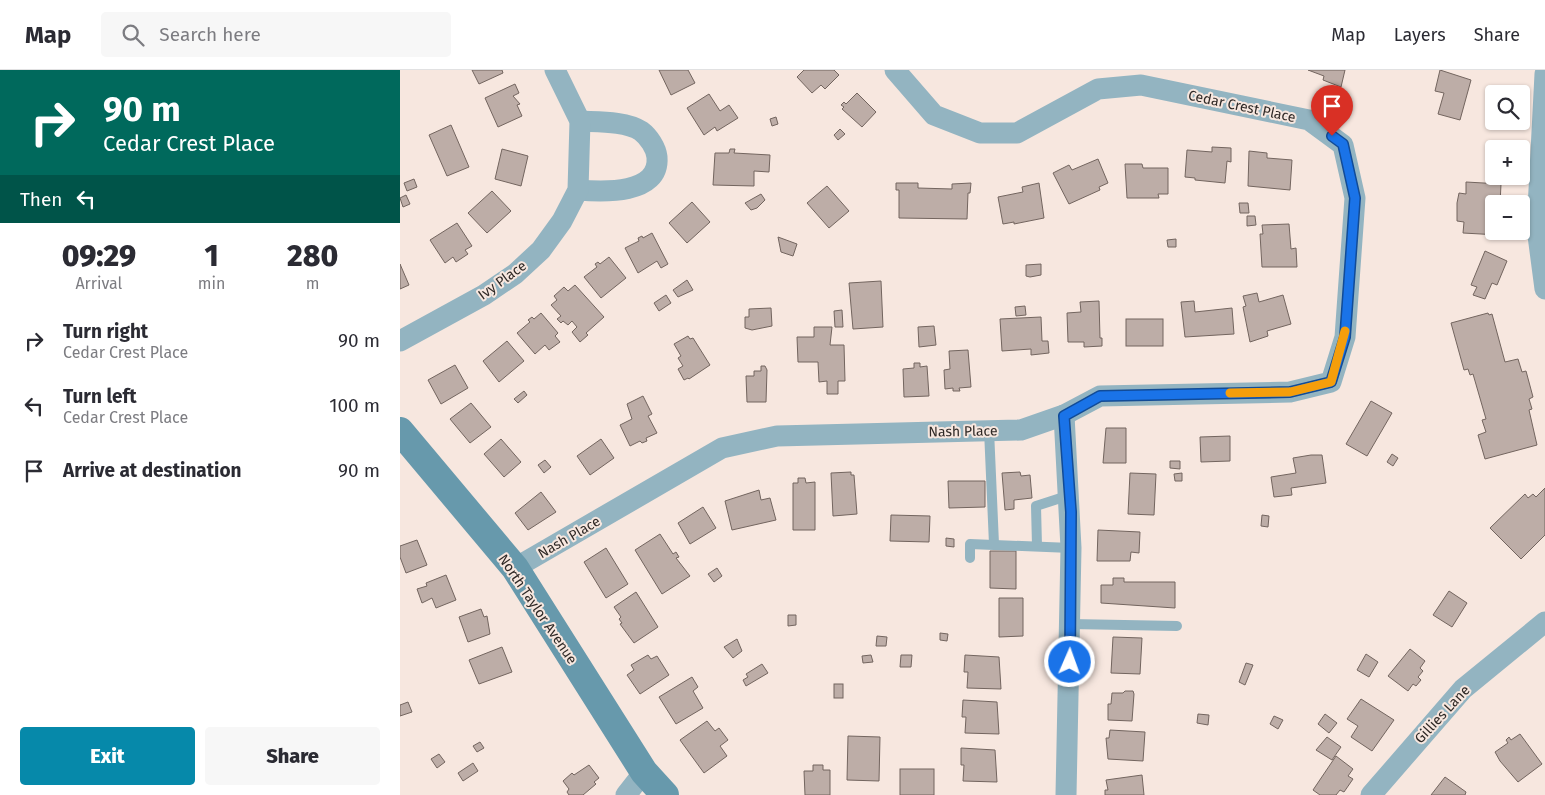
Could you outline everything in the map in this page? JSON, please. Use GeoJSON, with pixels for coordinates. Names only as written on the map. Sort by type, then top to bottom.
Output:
{"type":"FeatureCollection","features":[{"type":"Feature","properties":{"kind":"street","name":"Ivy Place"},"geometry":{"type":"LineString","coordinates":[[400,341],[484,295],[515,274],[541,250],[562,220],[578,190],[580,121],[555,70]]}},
{"type":"Feature","properties":{"kind":"street","name":"Cedar Crest Place"},"geometry":{"type":"LineString","coordinates":[[895,70],[934,115],[980,133],[1017,133],[1098,90],[1141,85],[1309,120],[1343,144],[1355,198],[1345,337],[1331,382],[1290,392],[1100,396],[1064,416]]}},
{"type":"Feature","properties":{"kind":"street"},"geometry":{"type":"LineString","coordinates":[[1545,74],[1537,228],[1545,289]]}},
{"type":"Feature","properties":{"kind":"street"},"geometry":{"type":"LineString","coordinates":[[578,190],[602,192],[640,185],[649,180],[655,170],[657,160],[656,149],[641,131],[625,126],[580,121]]}},
{"type":"Feature","properties":{"kind":"street"},"geometry":{"type":"LineString","coordinates":[[1064,416],[1070,495],[1071,548],[1071,624],[1066,795]]}},
{"type":"Feature","properties":{"kind":"street","name":"Nash Place"},"geometry":{"type":"LineString","coordinates":[[515,568],[722,448],[778,436],[1020,430],[1064,416]]}},
{"type":"Feature","properties":{"kind":"street","name":"North Taylor Avenue"},"geometry":{"type":"LineString","coordinates":[[400,431],[515,568],[644,772],[665,795]]}},
{"type":"Feature","properties":{"kind":"street","name":"Gillies Lane"},"geometry":{"type":"LineString","coordinates":[[1371,795],[1463,689],[1545,622]]}},
{"type":"Feature","properties":{"kind":"street"},"geometry":{"type":"LineString","coordinates":[[626,795],[644,772]]}},
{"type":"Feature","properties":{"kind":"lane"},"geometry":{"type":"LineString","coordinates":[[989,430],[994,544]]}},
{"type":"Feature","properties":{"kind":"lane"},"geometry":{"type":"LineString","coordinates":[[1036,546],[1036,506],[1070,495]]}},
{"type":"Feature","properties":{"kind":"lane"},"geometry":{"type":"LineString","coordinates":[[970,558],[970,544],[1071,548]]}},
{"type":"Feature","properties":{"kind":"lane"},"geometry":{"type":"LineString","coordinates":[[1071,624],[1177,626]]}},
{"type":"Feature","properties":{"kind":"building"},"geometry":{"type":"Polygon","coordinates":[[[472,70],[502,70],[503,73],[479,84],[472,70]]]}},
{"type":"Feature","properties":{"kind":"building"},"geometry":{"type":"Polygon","coordinates":[[[659,70],[688,70],[695,83],[671,95],[659,70]]]}},
{"type":"Feature","properties":{"kind":"building"},"geometry":{"type":"Polygon","coordinates":[[[804,70],[834,70],[839,75],[825,89],[821,85],[812,93],[797,77],[804,70]]]}},
{"type":"Feature","properties":{"kind":"building"},"geometry":{"type":"Polygon","coordinates":[[[1308,70],[1345,70],[1341,87],[1323,80],[1324,76],[1308,70]]]}},
{"type":"Feature","properties":{"kind":"building"},"geometry":{"type":"Polygon","coordinates":[[[1440,70],[1471,80],[1460,120],[1438,114],[1444,93],[1435,91],[1440,70]]]}},
{"type":"Feature","properties":{"kind":"building"},"geometry":{"type":"Polygon","coordinates":[[[515,84],[519,93],[513,96],[520,104],[517,105],[522,116],[498,127],[485,98],[515,84]]]}},
{"type":"Feature","properties":{"kind":"building"},"geometry":{"type":"Polygon","coordinates":[[[857,93],[876,112],[862,127],[842,109],[844,107],[841,105],[844,102],[846,104],[857,93]]]}},
{"type":"Feature","properties":{"kind":"building"},"geometry":{"type":"Polygon","coordinates":[[[709,94],[720,111],[729,105],[738,118],[717,131],[715,127],[704,135],[687,108],[709,94]]]}},
{"type":"Feature","properties":{"kind":"building"},"geometry":{"type":"Polygon","coordinates":[[[776,117],[778,124],[772,126],[770,119],[776,117]]]}},
{"type":"Feature","properties":{"kind":"building"},"geometry":{"type":"Polygon","coordinates":[[[451,125],[469,167],[447,176],[429,135],[451,125]]]}},
{"type":"Feature","properties":{"kind":"building"},"geometry":{"type":"Polygon","coordinates":[[[840,129],[845,134],[838,140],[834,135],[840,129]]]}},
{"type":"Feature","properties":{"kind":"building"},"geometry":{"type":"Polygon","coordinates":[[[1212,147],[1231,148],[1231,162],[1227,161],[1225,183],[1185,177],[1187,150],[1212,152],[1212,147]]]}},
{"type":"Feature","properties":{"kind":"building"},"geometry":{"type":"Polygon","coordinates":[[[502,149],[528,156],[521,186],[495,179],[502,149]]]}},
{"type":"Feature","properties":{"kind":"building"},"geometry":{"type":"Polygon","coordinates":[[[730,149],[735,149],[734,153],[770,155],[769,172],[754,171],[754,186],[713,185],[715,153],[729,153],[730,149]]]}},
{"type":"Feature","properties":{"kind":"building"},"geometry":{"type":"Polygon","coordinates":[[[1249,151],[1267,153],[1267,158],[1292,160],[1290,190],[1248,186],[1249,151]]]}},
{"type":"Feature","properties":{"kind":"building"},"geometry":{"type":"Polygon","coordinates":[[[1098,159],[1108,183],[1099,187],[1100,190],[1069,204],[1053,173],[1069,165],[1072,170],[1098,159]]]}},
{"type":"Feature","properties":{"kind":"building"},"geometry":{"type":"Polygon","coordinates":[[[1125,164],[1142,164],[1143,168],[1168,168],[1168,194],[1158,194],[1159,198],[1127,198],[1125,164]]]}},
{"type":"Feature","properties":{"kind":"building"},"geometry":{"type":"Polygon","coordinates":[[[414,179],[417,187],[407,191],[404,183],[414,179]]]}},
{"type":"Feature","properties":{"kind":"building"},"geometry":{"type":"Polygon","coordinates":[[[1466,182],[1501,185],[1500,195],[1485,195],[1485,234],[1463,233],[1464,222],[1457,221],[1459,193],[1466,194],[1466,182]]]}},
{"type":"Feature","properties":{"kind":"building"},"geometry":{"type":"Polygon","coordinates":[[[896,183],[918,183],[918,188],[952,189],[952,184],[971,183],[970,193],[968,193],[967,219],[899,218],[899,190],[896,190],[896,183]]]}},
{"type":"Feature","properties":{"kind":"building"},"geometry":{"type":"Polygon","coordinates":[[[1039,183],[1044,218],[1014,224],[1014,222],[1003,224],[998,197],[1023,192],[1022,187],[1039,183]]]}},
{"type":"Feature","properties":{"kind":"building"},"geometry":{"type":"Polygon","coordinates":[[[827,186],[849,211],[829,228],[807,203],[827,186]]]}},
{"type":"Feature","properties":{"kind":"building"},"geometry":{"type":"Polygon","coordinates":[[[492,191],[511,211],[487,233],[468,213],[492,191]]]}},
{"type":"Feature","properties":{"kind":"building"},"geometry":{"type":"Polygon","coordinates":[[[761,194],[765,200],[757,208],[751,210],[745,203],[761,194]]]}},
{"type":"Feature","properties":{"kind":"building"},"geometry":{"type":"Polygon","coordinates":[[[406,195],[410,204],[403,207],[400,198],[406,195]]]}},
{"type":"Feature","properties":{"kind":"building"},"geometry":{"type":"Polygon","coordinates":[[[692,202],[710,222],[687,243],[669,223],[692,202]]]}},
{"type":"Feature","properties":{"kind":"building"},"geometry":{"type":"Polygon","coordinates":[[[1239,203],[1248,203],[1249,213],[1240,213],[1239,203]]]}},
{"type":"Feature","properties":{"kind":"building"},"geometry":{"type":"Polygon","coordinates":[[[1247,216],[1255,216],[1256,225],[1247,226],[1247,216]]]}},
{"type":"Feature","properties":{"kind":"building"},"geometry":{"type":"Polygon","coordinates":[[[457,223],[472,246],[465,250],[468,254],[456,262],[453,257],[445,263],[430,240],[457,223]]]}},
{"type":"Feature","properties":{"kind":"building"},"geometry":{"type":"Polygon","coordinates":[[[1289,224],[1291,249],[1296,248],[1297,267],[1262,267],[1260,234],[1263,234],[1262,225],[1289,224]]]}},
{"type":"Feature","properties":{"kind":"building"},"geometry":{"type":"Polygon","coordinates":[[[652,233],[668,264],[661,268],[657,261],[638,273],[625,248],[639,241],[638,238],[642,236],[643,238],[652,233]]]}},
{"type":"Feature","properties":{"kind":"building"},"geometry":{"type":"Polygon","coordinates":[[[778,237],[797,244],[793,256],[781,252],[778,237]]]}},
{"type":"Feature","properties":{"kind":"building"},"geometry":{"type":"Polygon","coordinates":[[[1176,239],[1176,247],[1168,247],[1167,240],[1176,239]]]}},
{"type":"Feature","properties":{"kind":"building"},"geometry":{"type":"Polygon","coordinates":[[[1485,251],[1507,261],[1497,285],[1492,283],[1485,299],[1473,295],[1477,287],[1471,285],[1485,251]]]}},
{"type":"Feature","properties":{"kind":"building"},"geometry":{"type":"Polygon","coordinates":[[[609,257],[626,278],[601,298],[584,277],[597,267],[595,264],[598,262],[600,264],[609,257]]]}},
{"type":"Feature","properties":{"kind":"building"},"geometry":{"type":"Polygon","coordinates":[[[400,264],[409,285],[400,289],[400,264]]]}},
{"type":"Feature","properties":{"kind":"building"},"geometry":{"type":"Polygon","coordinates":[[[1041,264],[1041,275],[1026,276],[1026,265],[1041,264]]]}},
{"type":"Feature","properties":{"kind":"building"},"geometry":{"type":"Polygon","coordinates":[[[687,280],[693,290],[678,297],[673,290],[687,280]]]}},
{"type":"Feature","properties":{"kind":"building"},"geometry":{"type":"Polygon","coordinates":[[[881,281],[883,327],[853,329],[849,283],[881,281]]]}},
{"type":"Feature","properties":{"kind":"building"},"geometry":{"type":"Polygon","coordinates":[[[575,285],[604,317],[586,333],[588,335],[580,342],[572,332],[577,327],[572,321],[568,325],[563,321],[561,323],[557,319],[561,316],[551,305],[557,300],[554,296],[564,287],[568,291],[575,285]]]}},
{"type":"Feature","properties":{"kind":"building"},"geometry":{"type":"Polygon","coordinates":[[[1257,293],[1259,302],[1283,295],[1291,324],[1267,331],[1268,336],[1250,342],[1243,307],[1246,306],[1243,296],[1257,293]]]}},
{"type":"Feature","properties":{"kind":"building"},"geometry":{"type":"Polygon","coordinates":[[[666,295],[671,303],[659,311],[654,303],[666,295]]]}},
{"type":"Feature","properties":{"kind":"building"},"geometry":{"type":"Polygon","coordinates":[[[1099,301],[1102,346],[1084,347],[1084,342],[1068,342],[1067,313],[1081,312],[1080,302],[1099,301]]]}},
{"type":"Feature","properties":{"kind":"building"},"geometry":{"type":"Polygon","coordinates":[[[1194,301],[1195,312],[1232,308],[1234,334],[1185,337],[1181,302],[1194,301]]]}},
{"type":"Feature","properties":{"kind":"building"},"geometry":{"type":"Polygon","coordinates":[[[1025,306],[1026,315],[1016,316],[1015,307],[1025,306]]]}},
{"type":"Feature","properties":{"kind":"building"},"geometry":{"type":"Polygon","coordinates":[[[771,308],[772,326],[752,330],[745,328],[745,317],[749,317],[749,309],[771,308]]]}},
{"type":"Feature","properties":{"kind":"building"},"geometry":{"type":"Polygon","coordinates":[[[842,310],[843,327],[835,327],[834,311],[842,310]]]}},
{"type":"Feature","properties":{"kind":"building"},"geometry":{"type":"Polygon","coordinates":[[[541,313],[558,333],[555,336],[560,342],[549,350],[545,345],[535,354],[517,333],[530,322],[528,320],[532,317],[534,319],[541,313]]]}},
{"type":"Feature","properties":{"kind":"building"},"geometry":{"type":"Polygon","coordinates":[[[1488,313],[1489,315],[1492,314],[1505,362],[1518,359],[1522,372],[1526,371],[1533,397],[1529,399],[1532,409],[1529,410],[1537,445],[1485,459],[1478,435],[1486,432],[1482,420],[1486,419],[1473,374],[1470,375],[1468,369],[1464,370],[1451,323],[1488,313]]]}},
{"type":"Feature","properties":{"kind":"building"},"geometry":{"type":"Polygon","coordinates":[[[1041,317],[1042,341],[1048,341],[1049,353],[1031,355],[1031,349],[1002,351],[1000,319],[1041,317]]]}},
{"type":"Feature","properties":{"kind":"building"},"geometry":{"type":"Polygon","coordinates":[[[1126,319],[1163,319],[1163,346],[1126,346],[1126,319]]]}},
{"type":"Feature","properties":{"kind":"building"},"geometry":{"type":"Polygon","coordinates":[[[934,326],[936,345],[919,347],[918,327],[934,326]]]}},
{"type":"Feature","properties":{"kind":"building"},"geometry":{"type":"Polygon","coordinates":[[[814,327],[832,327],[830,345],[844,345],[845,381],[838,381],[838,394],[827,394],[827,381],[819,382],[818,362],[798,362],[797,337],[814,337],[814,327]]]}},
{"type":"Feature","properties":{"kind":"building"},"geometry":{"type":"Polygon","coordinates":[[[688,336],[690,339],[693,338],[710,365],[689,379],[684,380],[678,369],[683,366],[678,358],[681,356],[674,344],[688,336]]]}},
{"type":"Feature","properties":{"kind":"building"},"geometry":{"type":"Polygon","coordinates":[[[507,341],[524,361],[499,382],[483,361],[507,341]]]}},
{"type":"Feature","properties":{"kind":"building"},"geometry":{"type":"Polygon","coordinates":[[[968,350],[971,387],[959,388],[960,391],[953,391],[953,388],[945,389],[944,370],[950,369],[949,351],[968,350]]]}},
{"type":"Feature","properties":{"kind":"building"},"geometry":{"type":"Polygon","coordinates":[[[914,363],[920,363],[920,367],[927,366],[929,396],[904,397],[903,369],[914,368],[914,363]]]}},
{"type":"Feature","properties":{"kind":"building"},"geometry":{"type":"Polygon","coordinates":[[[455,365],[468,388],[441,404],[428,380],[455,365]]]}},
{"type":"Feature","properties":{"kind":"building"},"geometry":{"type":"Polygon","coordinates":[[[761,366],[765,366],[767,370],[766,402],[747,402],[746,376],[754,376],[754,371],[761,371],[761,366]]]}},
{"type":"Feature","properties":{"kind":"building"},"geometry":{"type":"Polygon","coordinates":[[[524,391],[527,395],[518,403],[514,399],[524,391]]]}},
{"type":"Feature","properties":{"kind":"building"},"geometry":{"type":"Polygon","coordinates":[[[643,396],[652,414],[648,416],[657,433],[646,438],[647,441],[642,443],[640,441],[630,446],[620,425],[632,419],[627,404],[643,396]]]}},
{"type":"Feature","properties":{"kind":"building"},"geometry":{"type":"Polygon","coordinates":[[[1371,401],[1392,413],[1367,456],[1346,444],[1371,401]]]}},
{"type":"Feature","properties":{"kind":"building"},"geometry":{"type":"Polygon","coordinates":[[[471,403],[491,427],[470,443],[450,419],[471,403]]]}},
{"type":"Feature","properties":{"kind":"building"},"geometry":{"type":"Polygon","coordinates":[[[1106,428],[1126,428],[1126,463],[1103,463],[1106,428]]]}},
{"type":"Feature","properties":{"kind":"building"},"geometry":{"type":"Polygon","coordinates":[[[1230,436],[1230,461],[1201,462],[1200,437],[1230,436]]]}},
{"type":"Feature","properties":{"kind":"building"},"geometry":{"type":"Polygon","coordinates":[[[501,439],[521,462],[504,477],[484,454],[501,439]]]}},
{"type":"Feature","properties":{"kind":"building"},"geometry":{"type":"Polygon","coordinates":[[[601,439],[614,458],[590,475],[577,456],[601,439]]]}},
{"type":"Feature","properties":{"kind":"building"},"geometry":{"type":"Polygon","coordinates":[[[1392,454],[1398,458],[1393,466],[1387,462],[1392,454]]]}},
{"type":"Feature","properties":{"kind":"building"},"geometry":{"type":"Polygon","coordinates":[[[1322,455],[1326,483],[1291,488],[1292,495],[1274,497],[1271,477],[1296,473],[1293,458],[1322,455]]]}},
{"type":"Feature","properties":{"kind":"building"},"geometry":{"type":"Polygon","coordinates":[[[545,460],[551,467],[544,473],[538,465],[545,460]]]}},
{"type":"Feature","properties":{"kind":"building"},"geometry":{"type":"Polygon","coordinates":[[[1170,461],[1180,461],[1180,469],[1170,468],[1170,461]]]}},
{"type":"Feature","properties":{"kind":"building"},"geometry":{"type":"Polygon","coordinates":[[[851,472],[851,475],[854,475],[857,514],[833,516],[831,473],[851,472]]]}},
{"type":"Feature","properties":{"kind":"building"},"geometry":{"type":"Polygon","coordinates":[[[1020,472],[1021,476],[1030,475],[1032,498],[1014,500],[1014,509],[1005,510],[1002,473],[1020,472]]]}},
{"type":"Feature","properties":{"kind":"building"},"geometry":{"type":"Polygon","coordinates":[[[1130,473],[1156,474],[1154,515],[1128,514],[1130,473]]]}},
{"type":"Feature","properties":{"kind":"building"},"geometry":{"type":"Polygon","coordinates":[[[1182,473],[1182,481],[1175,481],[1174,474],[1182,473]]]}},
{"type":"Feature","properties":{"kind":"building"},"geometry":{"type":"Polygon","coordinates":[[[798,478],[805,478],[806,483],[815,482],[815,530],[793,530],[793,483],[798,483],[798,478]]]}},
{"type":"Feature","properties":{"kind":"building"},"geometry":{"type":"Polygon","coordinates":[[[948,481],[985,481],[985,507],[949,508],[948,481]]]}},
{"type":"Feature","properties":{"kind":"building"},"geometry":{"type":"Polygon","coordinates":[[[1545,488],[1545,535],[1521,559],[1490,528],[1525,494],[1528,498],[1533,494],[1536,497],[1545,488]]]}},
{"type":"Feature","properties":{"kind":"building"},"geometry":{"type":"Polygon","coordinates":[[[759,490],[761,500],[770,498],[776,520],[732,530],[725,501],[759,490]]]}},
{"type":"Feature","properties":{"kind":"building"},"geometry":{"type":"Polygon","coordinates":[[[541,492],[556,512],[528,530],[515,513],[541,492]]]}},
{"type":"Feature","properties":{"kind":"building"},"geometry":{"type":"Polygon","coordinates":[[[703,507],[716,528],[690,544],[678,523],[703,507]]]}},
{"type":"Feature","properties":{"kind":"building"},"geometry":{"type":"Polygon","coordinates":[[[891,515],[930,516],[929,542],[890,541],[891,515]]]}},
{"type":"Feature","properties":{"kind":"building"},"geometry":{"type":"Polygon","coordinates":[[[1262,515],[1269,516],[1268,527],[1261,526],[1262,515]]]}},
{"type":"Feature","properties":{"kind":"building"},"geometry":{"type":"Polygon","coordinates":[[[1098,530],[1140,532],[1139,553],[1131,552],[1130,561],[1097,561],[1098,530]]]}},
{"type":"Feature","properties":{"kind":"building"},"geometry":{"type":"Polygon","coordinates":[[[660,534],[673,554],[676,552],[679,557],[676,558],[690,576],[662,594],[635,550],[660,534]]]}},
{"type":"Feature","properties":{"kind":"building"},"geometry":{"type":"Polygon","coordinates":[[[946,538],[954,539],[954,547],[946,546],[946,538]]]}},
{"type":"Feature","properties":{"kind":"building"},"geometry":{"type":"Polygon","coordinates":[[[417,540],[427,565],[406,573],[400,557],[400,546],[417,540]]]}},
{"type":"Feature","properties":{"kind":"building"},"geometry":{"type":"Polygon","coordinates":[[[606,548],[628,584],[606,598],[584,562],[606,548]]]}},
{"type":"Feature","properties":{"kind":"building"},"geometry":{"type":"Polygon","coordinates":[[[990,551],[1016,551],[1016,589],[990,588],[990,551]]]}},
{"type":"Feature","properties":{"kind":"building"},"geometry":{"type":"Polygon","coordinates":[[[717,568],[722,576],[714,582],[708,574],[717,568]]]}},
{"type":"Feature","properties":{"kind":"building"},"geometry":{"type":"Polygon","coordinates":[[[446,575],[456,600],[436,608],[432,598],[422,603],[417,589],[427,586],[426,583],[446,575]]]}},
{"type":"Feature","properties":{"kind":"building"},"geometry":{"type":"Polygon","coordinates":[[[1113,578],[1124,578],[1124,582],[1175,582],[1175,608],[1101,603],[1101,585],[1113,585],[1113,578]]]}},
{"type":"Feature","properties":{"kind":"building"},"geometry":{"type":"Polygon","coordinates":[[[1449,591],[1467,603],[1452,627],[1433,615],[1449,591]]]}},
{"type":"Feature","properties":{"kind":"building"},"geometry":{"type":"Polygon","coordinates":[[[636,592],[658,627],[634,643],[620,624],[622,623],[619,619],[621,617],[614,607],[636,592]]]}},
{"type":"Feature","properties":{"kind":"building"},"geometry":{"type":"Polygon","coordinates":[[[999,598],[1023,598],[1023,636],[999,637],[999,598]]]}},
{"type":"Feature","properties":{"kind":"building"},"geometry":{"type":"Polygon","coordinates":[[[481,609],[484,617],[487,616],[490,634],[468,642],[459,617],[481,609]]]}},
{"type":"Feature","properties":{"kind":"building"},"geometry":{"type":"Polygon","coordinates":[[[788,615],[796,615],[796,625],[788,626],[788,615]]]}},
{"type":"Feature","properties":{"kind":"building"},"geometry":{"type":"Polygon","coordinates":[[[940,633],[948,634],[947,641],[940,640],[940,633]]]}},
{"type":"Feature","properties":{"kind":"building"},"geometry":{"type":"Polygon","coordinates":[[[877,636],[887,637],[886,646],[876,646],[877,636]]]}},
{"type":"Feature","properties":{"kind":"building"},"geometry":{"type":"Polygon","coordinates":[[[1113,637],[1142,638],[1140,674],[1111,673],[1113,637]]]}},
{"type":"Feature","properties":{"kind":"building"},"geometry":{"type":"Polygon","coordinates":[[[737,639],[742,651],[733,658],[724,647],[737,639]]]}},
{"type":"Feature","properties":{"kind":"building"},"geometry":{"type":"Polygon","coordinates":[[[502,647],[512,672],[479,684],[469,660],[502,647]]]}},
{"type":"Feature","properties":{"kind":"building"},"geometry":{"type":"Polygon","coordinates":[[[1410,649],[1425,661],[1420,668],[1423,671],[1418,677],[1421,680],[1416,686],[1413,684],[1408,691],[1388,676],[1410,649]]]}},
{"type":"Feature","properties":{"kind":"building"},"geometry":{"type":"Polygon","coordinates":[[[1366,654],[1378,662],[1369,677],[1357,670],[1366,654]]]}},
{"type":"Feature","properties":{"kind":"building"},"geometry":{"type":"Polygon","coordinates":[[[648,655],[651,659],[657,656],[669,675],[640,694],[627,675],[634,670],[631,665],[648,655]]]}},
{"type":"Feature","properties":{"kind":"building"},"geometry":{"type":"Polygon","coordinates":[[[871,655],[873,662],[863,663],[862,656],[871,655]]]}},
{"type":"Feature","properties":{"kind":"building"},"geometry":{"type":"Polygon","coordinates":[[[901,655],[912,655],[911,667],[900,667],[901,655]]]}},
{"type":"Feature","properties":{"kind":"building"},"geometry":{"type":"Polygon","coordinates":[[[965,655],[999,657],[1001,689],[967,688],[968,672],[964,672],[965,655]]]}},
{"type":"Feature","properties":{"kind":"building"},"geometry":{"type":"Polygon","coordinates":[[[1246,663],[1253,665],[1245,685],[1239,682],[1246,663]]]}},
{"type":"Feature","properties":{"kind":"building"},"geometry":{"type":"Polygon","coordinates":[[[762,664],[768,673],[746,686],[743,680],[748,677],[746,674],[762,664]]]}},
{"type":"Feature","properties":{"kind":"building"},"geometry":{"type":"Polygon","coordinates":[[[692,677],[698,687],[693,691],[703,708],[676,724],[659,697],[692,677]]]}},
{"type":"Feature","properties":{"kind":"building"},"geometry":{"type":"Polygon","coordinates":[[[834,684],[843,684],[843,698],[834,698],[834,684]]]}},
{"type":"Feature","properties":{"kind":"building"},"geometry":{"type":"Polygon","coordinates":[[[1125,691],[1133,691],[1134,694],[1132,721],[1108,720],[1108,704],[1111,704],[1112,693],[1123,693],[1125,691]]]}},
{"type":"Feature","properties":{"kind":"building"},"geometry":{"type":"Polygon","coordinates":[[[1361,699],[1394,720],[1372,751],[1351,737],[1358,726],[1347,719],[1361,699]]]}},
{"type":"Feature","properties":{"kind":"building"},"geometry":{"type":"Polygon","coordinates":[[[963,700],[997,702],[999,734],[965,733],[966,717],[962,717],[963,700]]]}},
{"type":"Feature","properties":{"kind":"building"},"geometry":{"type":"Polygon","coordinates":[[[408,702],[412,712],[400,716],[400,705],[408,702]]]}},
{"type":"Feature","properties":{"kind":"building"},"geometry":{"type":"Polygon","coordinates":[[[1198,714],[1209,715],[1208,725],[1197,723],[1198,714]]]}},
{"type":"Feature","properties":{"kind":"building"},"geometry":{"type":"Polygon","coordinates":[[[1325,714],[1337,723],[1329,733],[1318,724],[1325,714]]]}},
{"type":"Feature","properties":{"kind":"building"},"geometry":{"type":"Polygon","coordinates":[[[1274,716],[1283,720],[1278,729],[1270,724],[1274,716]]]}},
{"type":"Feature","properties":{"kind":"building"},"geometry":{"type":"Polygon","coordinates":[[[707,721],[715,731],[719,728],[728,740],[720,746],[727,756],[704,773],[680,740],[707,721]]]}},
{"type":"Feature","properties":{"kind":"building"},"geometry":{"type":"Polygon","coordinates":[[[1110,730],[1145,732],[1143,761],[1108,759],[1106,738],[1109,738],[1110,730]]]}},
{"type":"Feature","properties":{"kind":"building"},"geometry":{"type":"Polygon","coordinates":[[[1520,734],[1542,764],[1518,782],[1500,761],[1495,752],[1508,743],[1506,740],[1509,737],[1511,740],[1520,734]]]}},
{"type":"Feature","properties":{"kind":"building"},"geometry":{"type":"Polygon","coordinates":[[[848,736],[880,737],[879,781],[847,780],[848,736]]]}},
{"type":"Feature","properties":{"kind":"building"},"geometry":{"type":"Polygon","coordinates":[[[1327,737],[1341,747],[1332,760],[1316,750],[1327,737]]]}},
{"type":"Feature","properties":{"kind":"building"},"geometry":{"type":"Polygon","coordinates":[[[480,742],[484,748],[477,752],[473,746],[480,742]]]}},
{"type":"Feature","properties":{"kind":"building"},"geometry":{"type":"Polygon","coordinates":[[[961,748],[995,750],[997,782],[963,781],[964,765],[961,765],[961,748]]]}},
{"type":"Feature","properties":{"kind":"building"},"geometry":{"type":"Polygon","coordinates":[[[439,754],[445,762],[437,768],[431,759],[439,754]]]}},
{"type":"Feature","properties":{"kind":"building"},"geometry":{"type":"Polygon","coordinates":[[[1336,756],[1353,769],[1348,776],[1353,779],[1344,792],[1340,790],[1336,795],[1320,795],[1313,790],[1336,756]]]}},
{"type":"Feature","properties":{"kind":"building"},"geometry":{"type":"Polygon","coordinates":[[[473,763],[478,771],[463,781],[458,773],[473,763]]]}},
{"type":"Feature","properties":{"kind":"building"},"geometry":{"type":"Polygon","coordinates":[[[589,765],[599,778],[594,782],[596,784],[583,795],[569,795],[567,792],[569,789],[563,781],[572,773],[574,775],[589,765]]]}},
{"type":"Feature","properties":{"kind":"building"},"geometry":{"type":"Polygon","coordinates":[[[813,765],[823,765],[823,770],[830,770],[830,795],[805,795],[804,771],[813,771],[813,765]]]}},
{"type":"Feature","properties":{"kind":"building"},"geometry":{"type":"Polygon","coordinates":[[[900,769],[934,769],[934,795],[900,795],[900,769]]]}},
{"type":"Feature","properties":{"kind":"building"},"geometry":{"type":"Polygon","coordinates":[[[1142,775],[1144,795],[1105,795],[1105,790],[1108,790],[1106,780],[1142,775]]]}},
{"type":"Feature","properties":{"kind":"building"},"geometry":{"type":"Polygon","coordinates":[[[1445,777],[1466,792],[1465,795],[1431,795],[1445,777]]]}},
{"type":"Feature","properties":{"kind":"slow traffic"},"geometry":{"type":"LineString","coordinates":[[1230,393],[1290,392],[1331,382],[1345,337],[1345,331]]}},
{"type":"Feature","properties":{"kind":"route"},"geometry":{"type":"LineString","coordinates":[[1070,662],[1071,512],[1064,416],[1100,396],[1290,392],[1331,382],[1345,337],[1355,198],[1343,144],[1332,136]]}}]}
